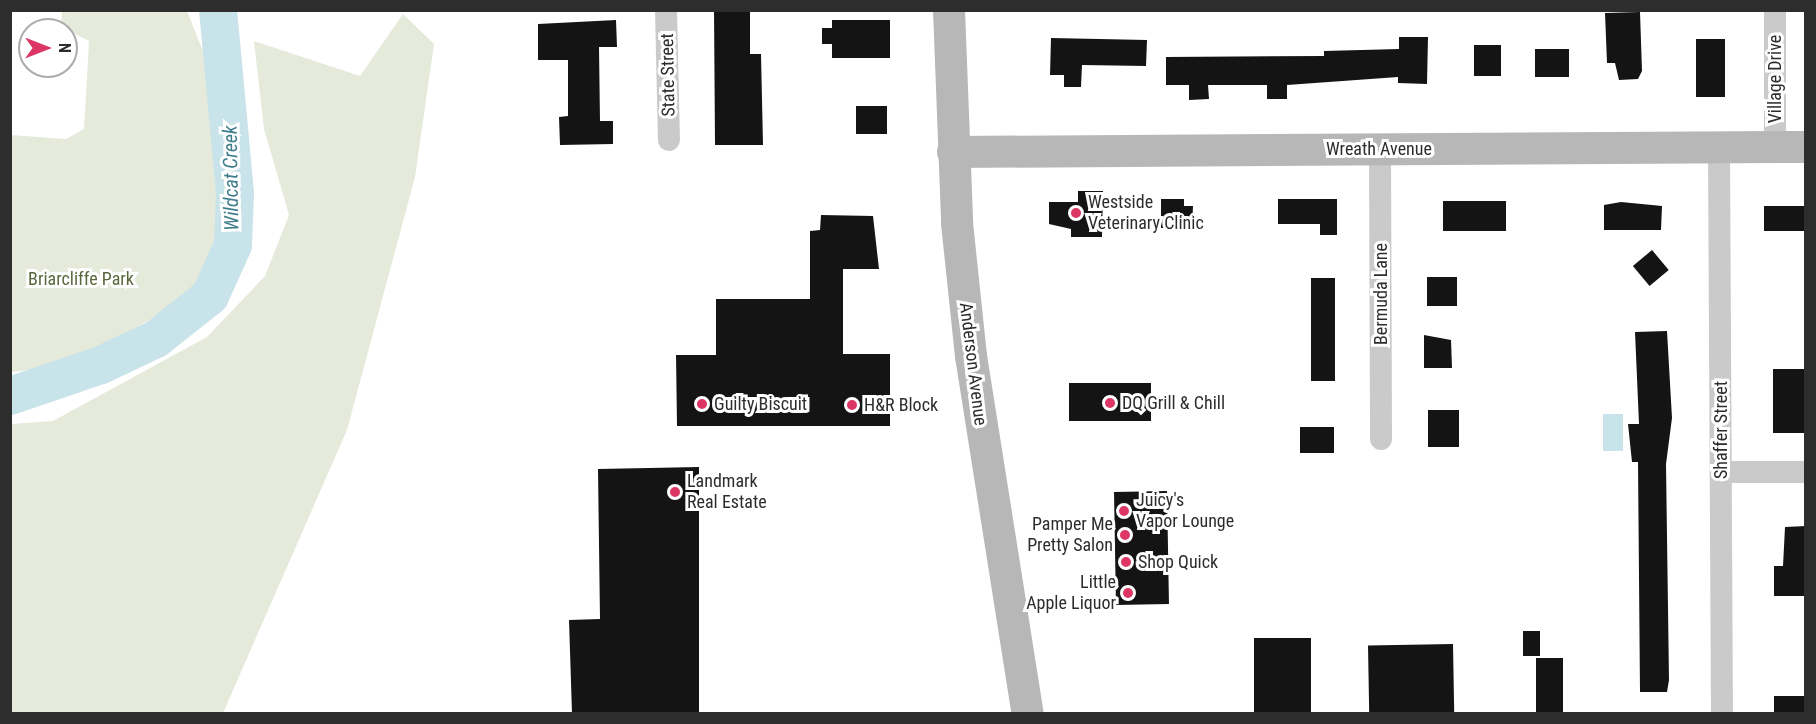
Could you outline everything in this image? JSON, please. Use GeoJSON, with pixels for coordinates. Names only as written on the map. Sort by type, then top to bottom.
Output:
{"type":"FeatureCollection","features":[{"type":"Feature","properties":{"kind":"street","name":"State Street"},"geometry":{"type":"LineString","coordinates":[[666,10],[669,140]]}},
{"type":"Feature","properties":{"kind":"street","name":"Anderson Avenue"},"geometry":{"type":"LineString","coordinates":[[949,10],[953,152],[977,403],[1028,714]]}},
{"type":"Feature","properties":{"kind":"street","name":"Village Drive"},"geometry":{"type":"LineString","coordinates":[[1775,10],[1775,147]]}},
{"type":"Feature","properties":{"kind":"street","name":"Shaffer Street"},"geometry":{"type":"LineString","coordinates":[[1719,147],[1722,714]]}},
{"type":"Feature","properties":{"kind":"street","name":"Wreath Avenue"},"geometry":{"type":"LineString","coordinates":[[953,152],[1806,147]]}},
{"type":"Feature","properties":{"kind":"street","name":"Bermuda Lane"},"geometry":{"type":"LineString","coordinates":[[1380,149],[1381,439]]}},
{"type":"Feature","properties":{"kind":"street"},"geometry":{"type":"LineString","coordinates":[[1721,472],[1806,472]]}},
{"type":"Feature","properties":{"kind":"green space","name":"Briarcliffe Park"},"geometry":{"type":"Polygon","coordinates":[[[62,10],[187,11],[208,64],[210,117],[216,147],[223,148],[231,201],[195,288],[166,311],[65,366],[11,372],[11,135],[66,139],[84,129],[89,41],[78,36],[78,18],[62,18],[62,10]]]}},
{"type":"Feature","properties":{"kind":"green space"},"geometry":{"type":"Polygon","coordinates":[[[403,14],[434,44],[415,177],[347,430],[223,713],[11,713],[11,424],[53,421],[207,337],[265,276],[289,215],[264,129],[254,41],[360,76],[403,14]]]}},
{"type":"Feature","properties":{"kind":"water"},"geometry":{"type":"Polygon","coordinates":[[[1603,414],[1623,414],[1623,451],[1603,451],[1603,414]]]}},
{"type":"Feature","properties":{"kind":"building"},"geometry":{"type":"Polygon","coordinates":[[[714,10],[750,10],[750,54],[761,54],[763,145],[715,145],[714,10]]]}},
{"type":"Feature","properties":{"kind":"building"},"geometry":{"type":"Polygon","coordinates":[[[1640,12],[1642,71],[1638,79],[1619,80],[1615,63],[1607,63],[1605,13],[1640,12]]]}},
{"type":"Feature","properties":{"kind":"building"},"geometry":{"type":"Polygon","coordinates":[[[616,20],[617,47],[599,47],[600,121],[613,121],[613,144],[560,145],[559,117],[568,116],[568,60],[538,60],[538,24],[616,20]]]}},
{"type":"Feature","properties":{"kind":"building"},"geometry":{"type":"Polygon","coordinates":[[[832,20],[890,20],[890,58],[832,58],[832,44],[822,44],[822,28],[832,28],[832,20]]]}},
{"type":"Feature","properties":{"kind":"building"},"geometry":{"type":"Polygon","coordinates":[[[1399,37],[1428,37],[1427,84],[1398,83],[1398,77],[1287,85],[1287,99],[1267,99],[1267,85],[1208,85],[1209,99],[1189,100],[1189,85],[1166,85],[1166,57],[1324,56],[1324,51],[1399,49],[1399,37]]]}},
{"type":"Feature","properties":{"kind":"building"},"geometry":{"type":"Polygon","coordinates":[[[1051,38],[1147,40],[1146,66],[1082,65],[1081,87],[1064,87],[1064,75],[1050,75],[1051,38]]]}},
{"type":"Feature","properties":{"kind":"building"},"geometry":{"type":"Polygon","coordinates":[[[1696,39],[1725,39],[1725,97],[1696,97],[1696,39]]]}},
{"type":"Feature","properties":{"kind":"building"},"geometry":{"type":"Polygon","coordinates":[[[1474,45],[1501,45],[1501,76],[1474,76],[1474,45]]]}},
{"type":"Feature","properties":{"kind":"building"},"geometry":{"type":"Polygon","coordinates":[[[1535,49],[1569,49],[1569,77],[1535,77],[1535,49]]]}},
{"type":"Feature","properties":{"kind":"building"},"geometry":{"type":"Polygon","coordinates":[[[856,106],[887,106],[887,134],[856,134],[856,106]]]}},
{"type":"Feature","properties":{"kind":"building","name":"Westside Veterinary Clinic"},"geometry":{"type":"Polygon","coordinates":[[[1078,191],[1103,191],[1102,237],[1071,237],[1071,229],[1049,224],[1049,202],[1078,202],[1078,191]]]}},
{"type":"Feature","properties":{"kind":"building"},"geometry":{"type":"Polygon","coordinates":[[[1161,199],[1184,199],[1184,206],[1193,206],[1192,228],[1161,228],[1161,199]]]}},
{"type":"Feature","properties":{"kind":"building"},"geometry":{"type":"Polygon","coordinates":[[[1278,199],[1337,199],[1337,235],[1320,235],[1320,224],[1278,224],[1278,199]]]}},
{"type":"Feature","properties":{"kind":"building"},"geometry":{"type":"Polygon","coordinates":[[[1443,201],[1506,201],[1506,231],[1443,231],[1443,201]]]}},
{"type":"Feature","properties":{"kind":"building"},"geometry":{"type":"Polygon","coordinates":[[[1621,202],[1662,206],[1661,230],[1604,230],[1604,205],[1621,202]]]}},
{"type":"Feature","properties":{"kind":"building"},"geometry":{"type":"Polygon","coordinates":[[[1764,206],[1806,206],[1806,231],[1764,231],[1764,206]]]}},
{"type":"Feature","properties":{"kind":"building"},"geometry":{"type":"Polygon","coordinates":[[[821,215],[873,216],[879,269],[843,269],[843,354],[890,354],[890,426],[677,426],[676,355],[716,355],[716,299],[810,299],[810,231],[820,230],[821,215]]]}},
{"type":"Feature","properties":{"kind":"building"},"geometry":{"type":"Polygon","coordinates":[[[1652,250],[1669,270],[1650,286],[1633,266],[1652,250]]]}},
{"type":"Feature","properties":{"kind":"building"},"geometry":{"type":"Polygon","coordinates":[[[1427,277],[1457,277],[1457,306],[1427,306],[1427,277]]]}},
{"type":"Feature","properties":{"kind":"building"},"geometry":{"type":"Polygon","coordinates":[[[1311,278],[1335,278],[1335,381],[1311,381],[1311,278]]]}},
{"type":"Feature","properties":{"kind":"building"},"geometry":{"type":"Polygon","coordinates":[[[1667,331],[1672,418],[1666,464],[1669,680],[1667,692],[1640,692],[1638,462],[1632,462],[1628,424],[1639,424],[1635,332],[1667,331]]]}},
{"type":"Feature","properties":{"kind":"building"},"geometry":{"type":"Polygon","coordinates":[[[1424,335],[1451,340],[1452,368],[1424,368],[1424,335]]]}},
{"type":"Feature","properties":{"kind":"building"},"geometry":{"type":"Polygon","coordinates":[[[1773,369],[1806,369],[1806,433],[1773,433],[1773,369]]]}},
{"type":"Feature","properties":{"kind":"building","name":"DQ Grill & Chill"},"geometry":{"type":"Polygon","coordinates":[[[1069,383],[1151,383],[1151,421],[1069,421],[1069,383]]]}},
{"type":"Feature","properties":{"kind":"building"},"geometry":{"type":"Polygon","coordinates":[[[1428,410],[1459,410],[1459,447],[1428,447],[1428,410]]]}},
{"type":"Feature","properties":{"kind":"building"},"geometry":{"type":"Polygon","coordinates":[[[1300,427],[1334,427],[1334,453],[1300,453],[1300,427]]]}},
{"type":"Feature","properties":{"kind":"building"},"geometry":{"type":"Polygon","coordinates":[[[699,467],[699,714],[572,714],[569,620],[600,619],[598,469],[699,467]]]}},
{"type":"Feature","properties":{"kind":"building"},"geometry":{"type":"Polygon","coordinates":[[[1167,491],[1169,604],[1116,605],[1114,492],[1167,491]]]}},
{"type":"Feature","properties":{"kind":"building"},"geometry":{"type":"Polygon","coordinates":[[[1806,526],[1806,596],[1774,596],[1774,566],[1783,566],[1785,527],[1806,526]]]}},
{"type":"Feature","properties":{"kind":"building"},"geometry":{"type":"Polygon","coordinates":[[[1523,631],[1540,631],[1540,656],[1523,656],[1523,631]]]}},
{"type":"Feature","properties":{"kind":"building"},"geometry":{"type":"Polygon","coordinates":[[[1254,638],[1311,638],[1311,714],[1254,714],[1254,638]]]}},
{"type":"Feature","properties":{"kind":"building"},"geometry":{"type":"Polygon","coordinates":[[[1453,644],[1454,714],[1369,714],[1368,645],[1453,644]]]}},
{"type":"Feature","properties":{"kind":"building"},"geometry":{"type":"Polygon","coordinates":[[[1536,658],[1563,658],[1563,714],[1536,714],[1536,658]]]}},
{"type":"Feature","properties":{"kind":"building"},"geometry":{"type":"Polygon","coordinates":[[[1774,696],[1804,696],[1804,714],[1774,714],[1774,696]]]}},
{"type":"Feature","properties":{"kind":"waterway","name":"Wildcat Creek"},"geometry":{"type":"LineString","coordinates":[[10,396],[101,365],[156,339],[210,296],[233,245],[235,193],[218,10]]}},
{"type":"Feature","properties":{"kind":"place","name":"Westside Veterinary Clinic"},"geometry":{"type":"Point","coordinates":[1076,213]}},
{"type":"Feature","properties":{"kind":"place","name":"DQ Grill & Chill"},"geometry":{"type":"Point","coordinates":[1110,403]}},
{"type":"Feature","properties":{"kind":"place","name":"Guilty Biscuit"},"geometry":{"type":"Point","coordinates":[702,404]}},
{"type":"Feature","properties":{"kind":"place","name":"H&R Block"},"geometry":{"type":"Point","coordinates":[852,405]}},
{"type":"Feature","properties":{"kind":"place","name":"Landmark Real Estate"},"geometry":{"type":"Point","coordinates":[675,492]}},
{"type":"Feature","properties":{"kind":"place","name":"Juicy's Vapor Lounge"},"geometry":{"type":"Point","coordinates":[1124,511]}},
{"type":"Feature","properties":{"kind":"place","name":"Pamper Me Pretty Salon"},"geometry":{"type":"Point","coordinates":[1125,535]}},
{"type":"Feature","properties":{"kind":"place","name":"Shop Quick"},"geometry":{"type":"Point","coordinates":[1126,562]}},
{"type":"Feature","properties":{"kind":"place","name":"Little Apple Liquor"},"geometry":{"type":"Point","coordinates":[1128,593]}}]}
